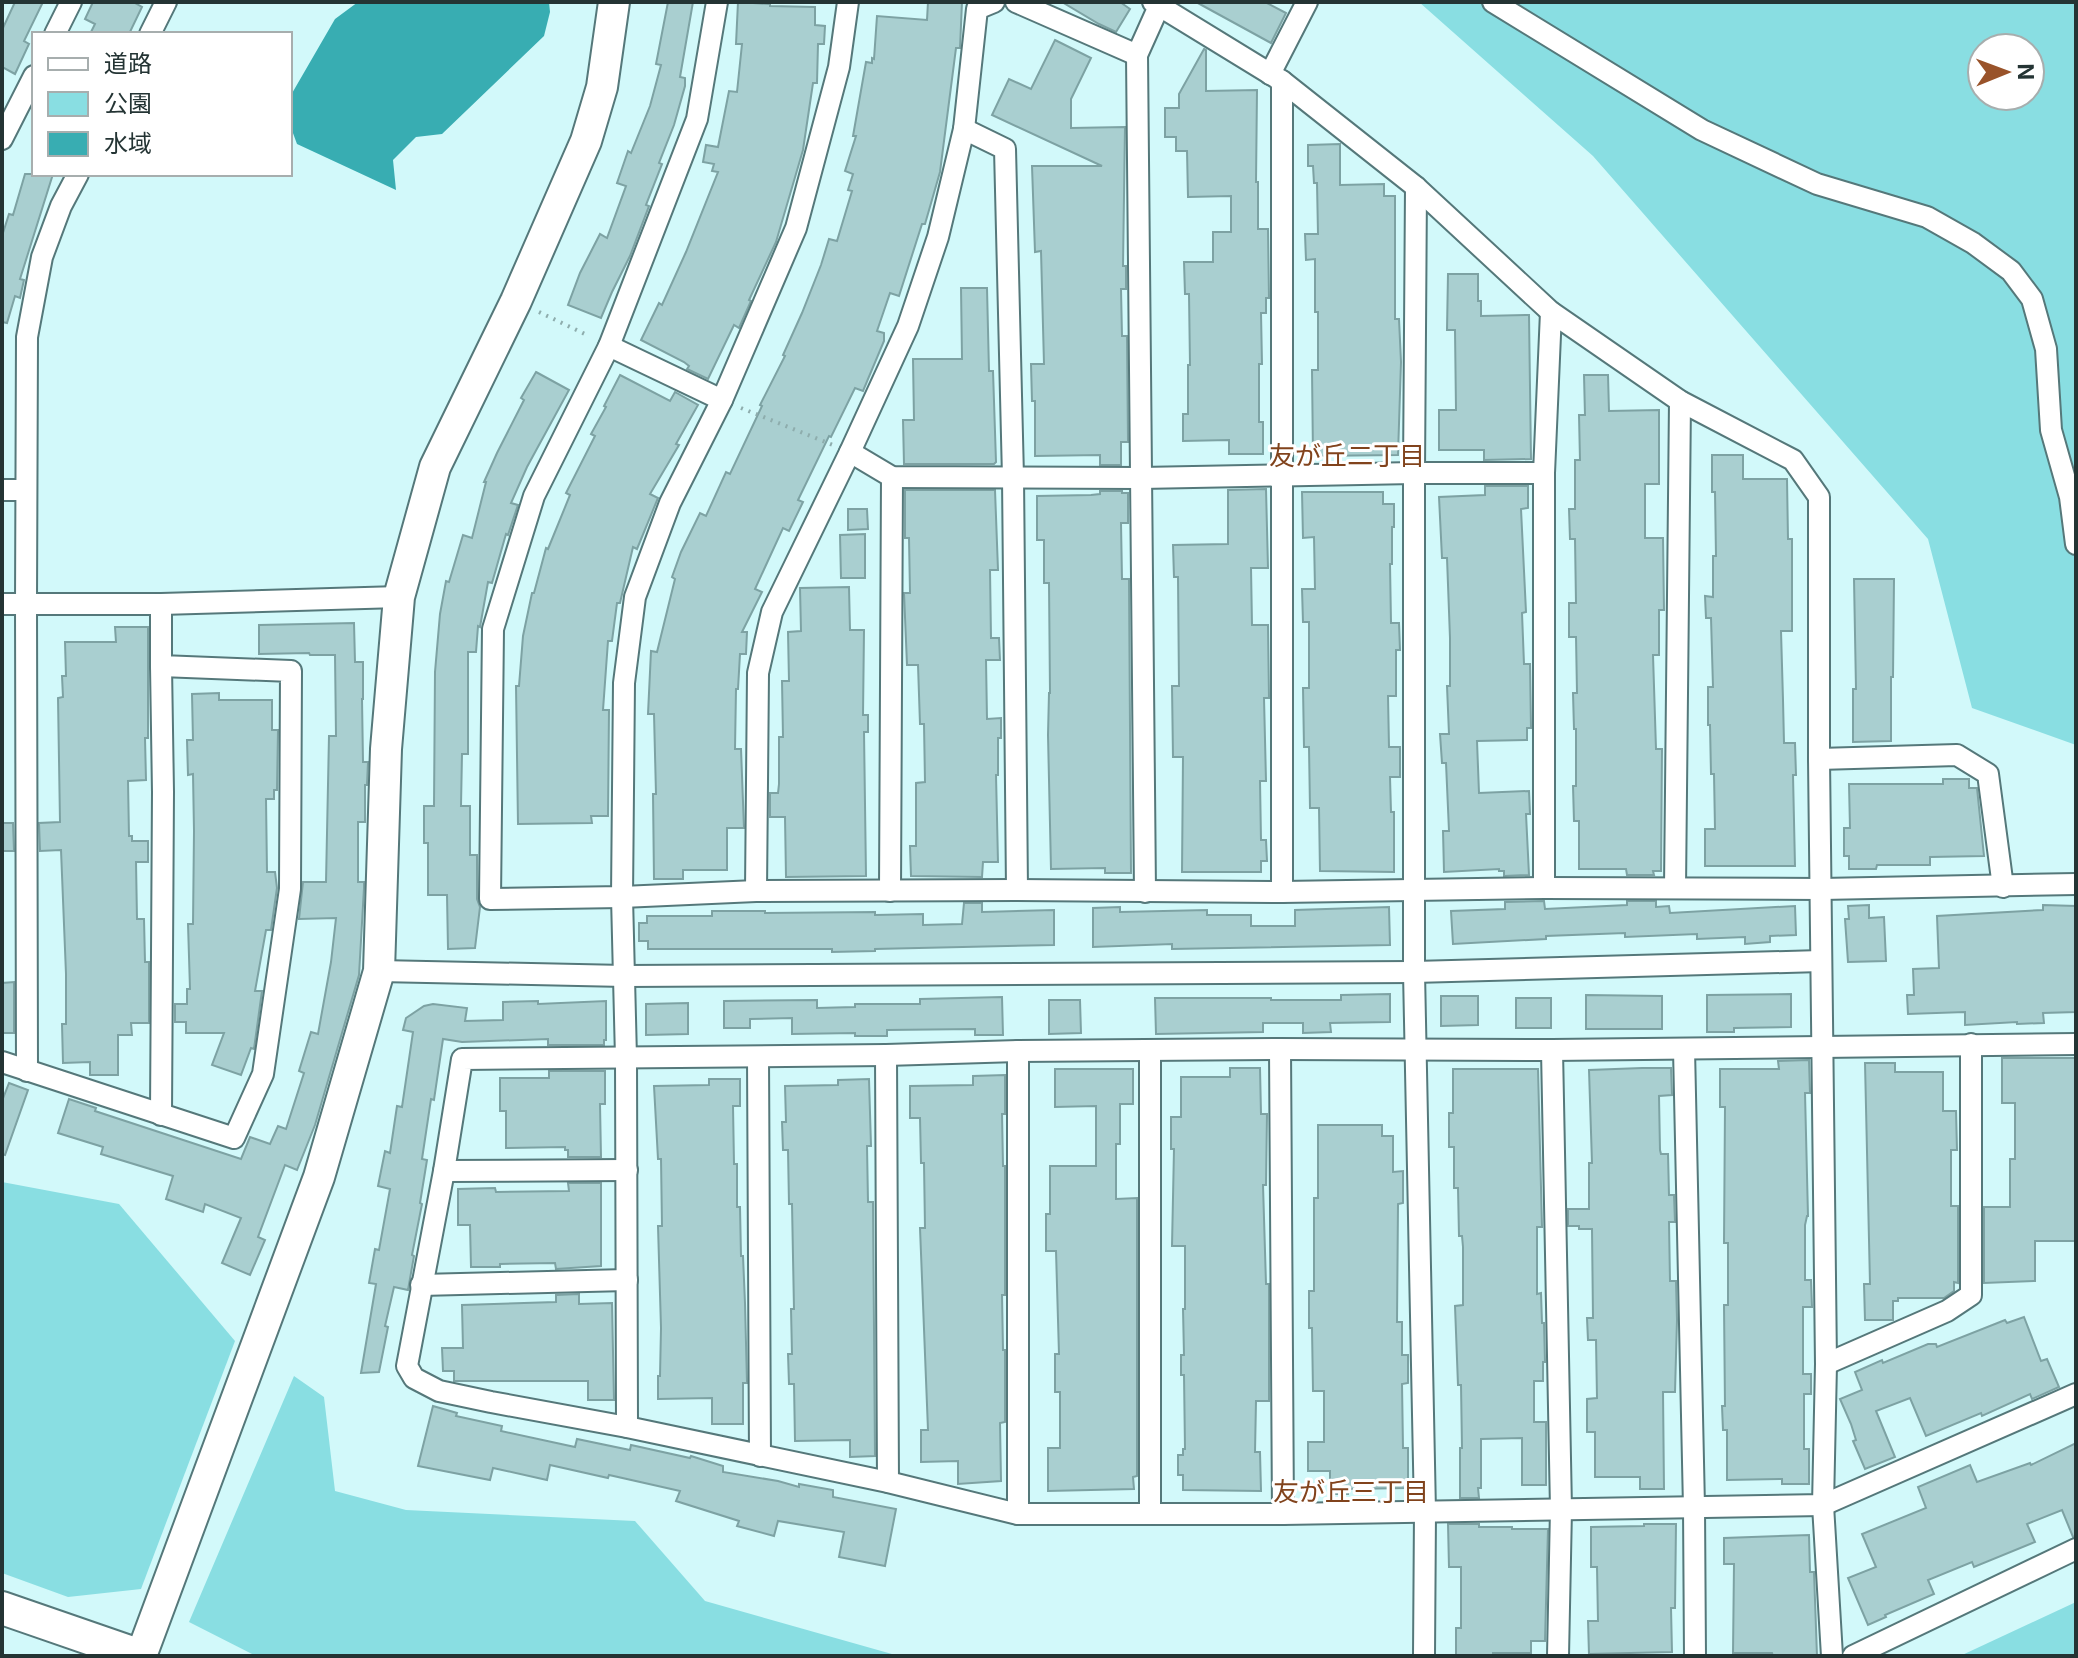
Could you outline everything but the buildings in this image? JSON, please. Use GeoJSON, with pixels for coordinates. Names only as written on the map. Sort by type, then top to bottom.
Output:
{"type":"FeatureCollection","features":[{"type":"Feature","properties":{"kind":"main road"},"geometry":{"type":"LineString","coordinates":[[2,1608],[141,1656]]}},
{"type":"Feature","properties":{"kind":"street"},"geometry":{"type":"LineString","coordinates":[[56,32],[71,2]]}},
{"type":"Feature","properties":{"kind":"street"},"geometry":{"type":"LineString","coordinates":[[151,32],[166,2]]}},
{"type":"Feature","properties":{"kind":"street"},"geometry":{"type":"LineString","coordinates":[[141,1656],[319,1177],[379,971],[386,749],[399,597],[435,467],[516,301],[586,141],[602,87],[614,2]]}},
{"type":"Feature","properties":{"kind":"street"},"geometry":{"type":"LineString","coordinates":[[717,2],[697,119],[609,346],[534,496],[493,629],[490,899],[756,891],[1282,892],[1544,888],[1822,889],[2076,884]]}},
{"type":"Feature","properties":{"kind":"street"},"geometry":{"type":"LineString","coordinates":[[627,1427],[626,1058],[622,897],[624,683],[635,597],[670,503],[722,400],[796,228],[839,67],[848,2]]}},
{"type":"Feature","properties":{"kind":"street"},"geometry":{"type":"LineString","coordinates":[[756,891],[758,673],[772,612],[908,326],[938,237],[964,129],[977,9],[994,2]]}},
{"type":"Feature","properties":{"kind":"street"},"geometry":{"type":"LineString","coordinates":[[1016,2],[1137,55]]}},
{"type":"Feature","properties":{"kind":"street"},"geometry":{"type":"LineString","coordinates":[[1282,892],[1282,476],[1276,78],[1307,2]]}},
{"type":"Feature","properties":{"kind":"street"},"geometry":{"type":"LineString","coordinates":[[1493,2],[1702,130],[1817,184],[1927,217],[1973,243],[2011,271],[2032,299],[2046,349],[2051,430],[2070,497],[2076,544]]}},
{"type":"Feature","properties":{"kind":"street"},"geometry":{"type":"LineString","coordinates":[[1145,892],[1137,55],[1156,4],[1276,78],[1416,187],[1551,312],[1680,401],[1793,460],[1819,497],[1826,1364],[1823,1505],[1832,1656]]}},
{"type":"Feature","properties":{"kind":"street"},"geometry":{"type":"LineString","coordinates":[[2,139],[32,80]]}},
{"type":"Feature","properties":{"kind":"street"},"geometry":{"type":"LineString","coordinates":[[964,129],[1005,149],[1013,477],[1017,890]]}},
{"type":"Feature","properties":{"kind":"street"},"geometry":{"type":"LineString","coordinates":[[27,1071],[27,337],[42,257],[61,206],[77,176]]}},
{"type":"Feature","properties":{"kind":"street"},"geometry":{"type":"LineString","coordinates":[[1416,187],[1414,972],[1425,1512],[1424,1656]]}},
{"type":"Feature","properties":{"kind":"street"},"geometry":{"type":"LineString","coordinates":[[1544,888],[1544,473],[1551,312]]}},
{"type":"Feature","properties":{"kind":"street"},"geometry":{"type":"LineString","coordinates":[[609,346],[722,400]]}},
{"type":"Feature","properties":{"kind":"street"},"geometry":{"type":"LineString","coordinates":[[1675,888],[1680,401]]}},
{"type":"Feature","properties":{"kind":"street"},"geometry":{"type":"LineString","coordinates":[[850,452],[892,477],[1141,478],[1544,473]]}},
{"type":"Feature","properties":{"kind":"street"},"geometry":{"type":"LineString","coordinates":[[890,891],[892,477]]}},
{"type":"Feature","properties":{"kind":"street"},"geometry":{"type":"LineString","coordinates":[[2,490],[26,490]]}},
{"type":"Feature","properties":{"kind":"street"},"geometry":{"type":"LineString","coordinates":[[2,604],[161,604],[399,597]]}},
{"type":"Feature","properties":{"kind":"street"},"geometry":{"type":"LineString","coordinates":[[161,604],[161,1115]]}},
{"type":"Feature","properties":{"kind":"street"},"geometry":{"type":"LineString","coordinates":[[2,1062],[234,1138],[263,1074],[290,889],[291,671],[161,666]]}},
{"type":"Feature","properties":{"kind":"street"},"geometry":{"type":"LineString","coordinates":[[1819,759],[1957,755],[1988,774],[2003,887]]}},
{"type":"Feature","properties":{"kind":"street"},"geometry":{"type":"LineString","coordinates":[[379,971],[625,976],[1414,972],[1821,961]]}},
{"type":"Feature","properties":{"kind":"street"},"geometry":{"type":"LineString","coordinates":[[1826,1364],[1947,1311],[1971,1295],[1971,1044]]}},
{"type":"Feature","properties":{"kind":"street"},"geometry":{"type":"LineString","coordinates":[[2076,1044],[1416,1051],[1018,1051],[462,1059],[407,1366],[414,1378],[439,1391],[888,1482],[1018,1514],[1283,1514],[1823,1505],[2076,1394]]}},
{"type":"Feature","properties":{"kind":"street"},"geometry":{"type":"LineString","coordinates":[[1280,1049],[1283,1514]]}},
{"type":"Feature","properties":{"kind":"street"},"geometry":{"type":"LineString","coordinates":[[1684,1049],[1695,1656]]}},
{"type":"Feature","properties":{"kind":"street"},"geometry":{"type":"LineString","coordinates":[[1150,1050],[1150,1513]]}},
{"type":"Feature","properties":{"kind":"street"},"geometry":{"type":"LineString","coordinates":[[1552,1050],[1561,1509],[1558,1656]]}},
{"type":"Feature","properties":{"kind":"street"},"geometry":{"type":"LineString","coordinates":[[1018,1051],[1018,1514]]}},
{"type":"Feature","properties":{"kind":"street"},"geometry":{"type":"LineString","coordinates":[[886,1055],[888,1482]]}},
{"type":"Feature","properties":{"kind":"street"},"geometry":{"type":"LineString","coordinates":[[758,1057],[760,1456]]}},
{"type":"Feature","properties":{"kind":"street"},"geometry":{"type":"LineString","coordinates":[[444,1171],[627,1170]]}},
{"type":"Feature","properties":{"kind":"street"},"geometry":{"type":"LineString","coordinates":[[421,1285],[627,1280]]}},
{"type":"Feature","properties":{"kind":"street"},"geometry":{"type":"LineString","coordinates":[[1853,1656],[2076,1549]]}},
{"type":"Feature","properties":{"kind":"path"},"geometry":{"type":"LineString","coordinates":[[516,301],[609,346]]}},
{"type":"Feature","properties":{"kind":"path"},"geometry":{"type":"LineString","coordinates":[[722,400],[850,452]]}},
{"type":"Feature","properties":{"kind":"green space"},"geometry":{"type":"Polygon","coordinates":[[[1419,2],[2076,2],[2076,745],[1972,708],[1928,539],[1593,156],[1419,2]]]}},
{"type":"Feature","properties":{"kind":"green space"},"geometry":{"type":"Polygon","coordinates":[[[2,1182],[119,1204],[235,1341],[141,1589],[68,1597],[2,1573],[2,1182]]]}},
{"type":"Feature","properties":{"kind":"green space"},"geometry":{"type":"Polygon","coordinates":[[[294,1376],[324,1397],[335,1491],[406,1510],[635,1521],[705,1601],[899,1656],[256,1656],[189,1622],[294,1376]]]}},
{"type":"Feature","properties":{"kind":"green space"},"geometry":{"type":"Polygon","coordinates":[[[2076,1602],[2076,1656],[1960,1656],[2076,1602]]]}},
{"type":"Feature","properties":{"kind":"water"},"geometry":{"type":"Polygon","coordinates":[[[358,2],[549,2],[550,12],[544,36],[442,134],[416,137],[393,160],[396,190],[297,144],[292,130],[292,93],[335,19],[358,2]]]}},
{"type":"Feature","properties":{"kind":"district","name":"友が丘二丁目"},"geometry":{"type":"Point","coordinates":[1347,455]}},
{"type":"Feature","properties":{"kind":"district","name":"友が丘三丁目"},"geometry":{"type":"Point","coordinates":[1351,1491]}}]}
